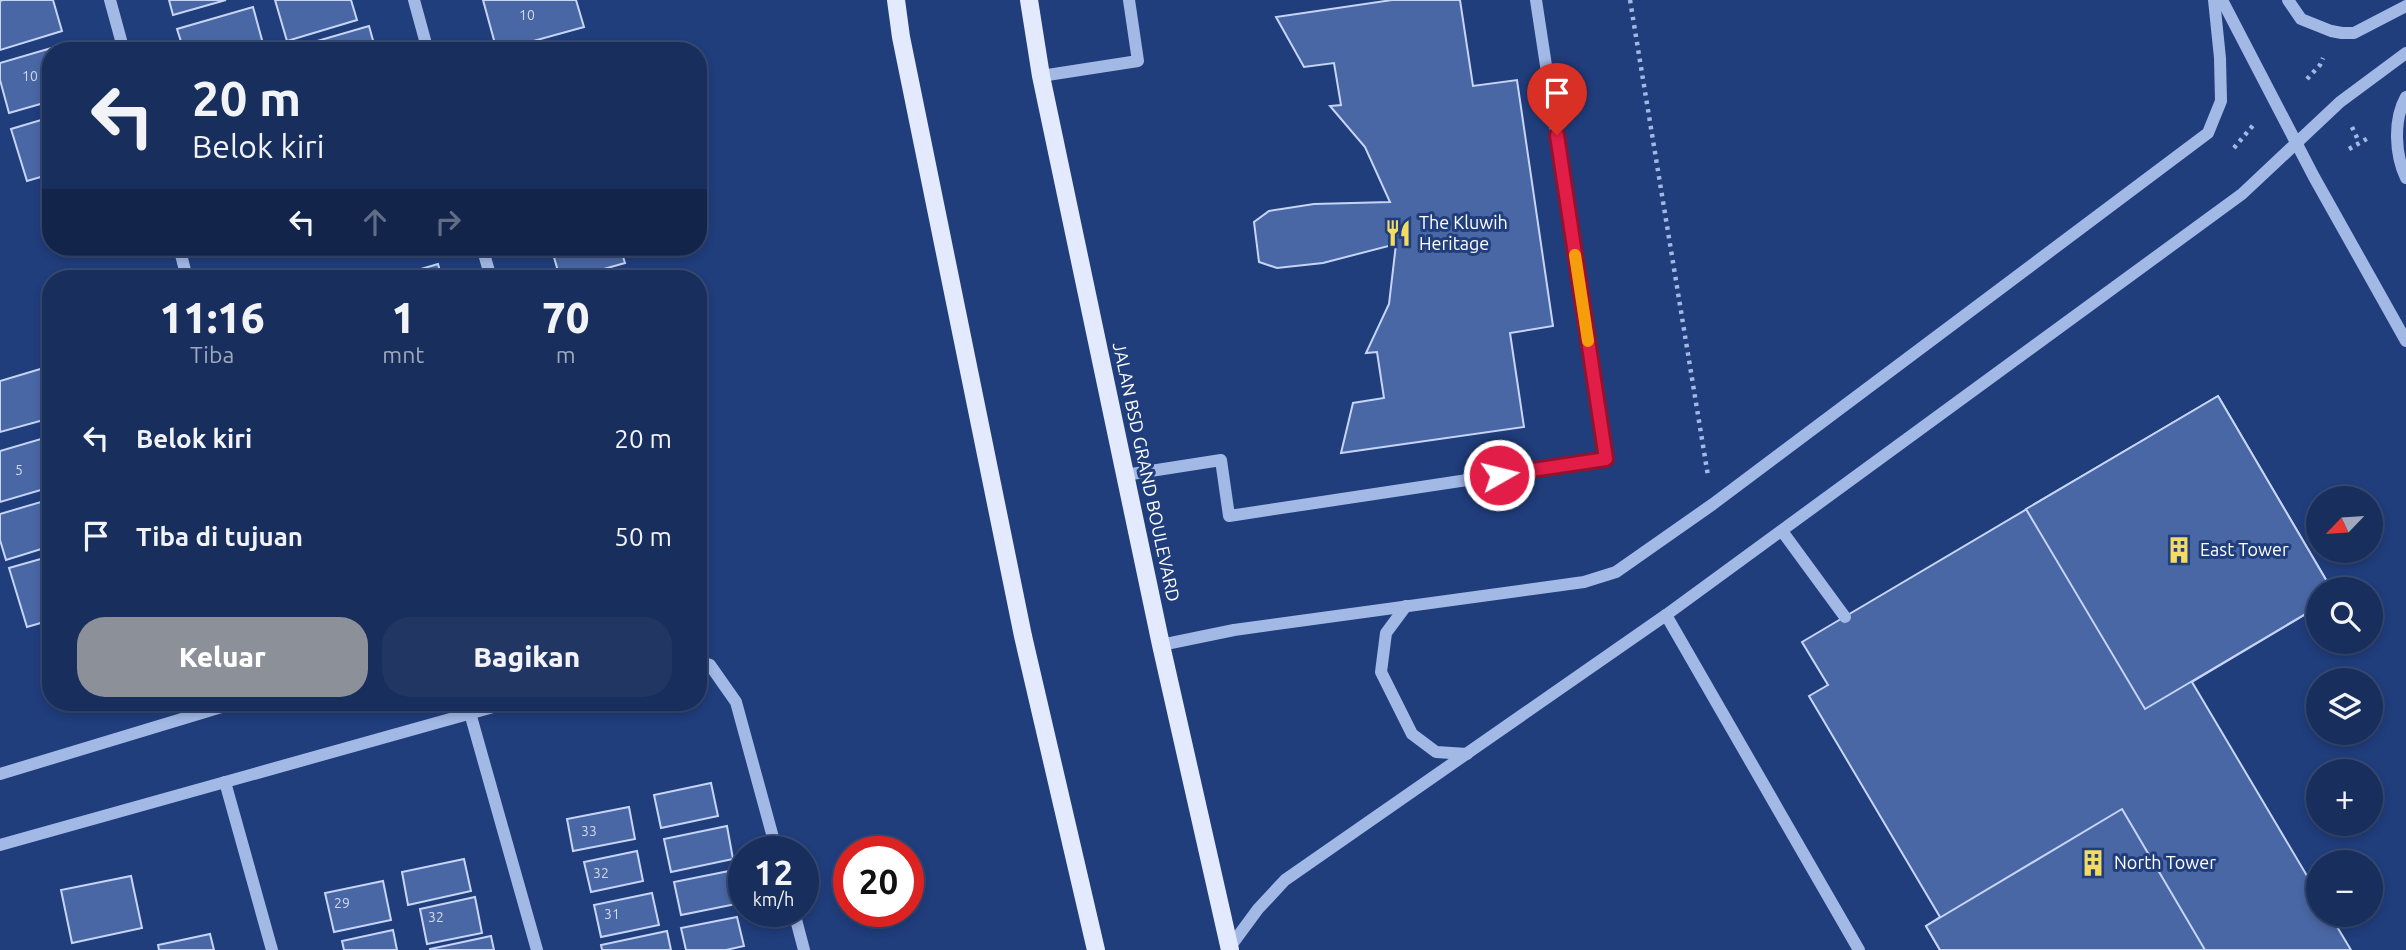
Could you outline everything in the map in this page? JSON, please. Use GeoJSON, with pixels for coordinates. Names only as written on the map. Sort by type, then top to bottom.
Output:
{"type":"FeatureCollection","features":[{"type":"Feature","properties":{"kind":"main road"},"geometry":{"type":"LineString","coordinates":[[896,0],[901,37],[1023,636],[1096,950]]}},
{"type":"Feature","properties":{"kind":"main road","name":"JALAN BSD GRAND BOULEVARD"},"geometry":{"type":"LineString","coordinates":[[1029,0],[1041,76],[1161,645],[1230,949]]}},
{"type":"Feature","properties":{"kind":"street"},"geometry":{"type":"LineString","coordinates":[[110,0],[122,42]]}},
{"type":"Feature","properties":{"kind":"street"},"geometry":{"type":"LineString","coordinates":[[414,0],[426,42]]}},
{"type":"Feature","properties":{"kind":"street"},"geometry":{"type":"LineString","coordinates":[[1041,76],[1138,61],[1129,0]]}},
{"type":"Feature","properties":{"kind":"street"},"geometry":{"type":"LineString","coordinates":[[1125,475],[1221,460],[1229,516],[1606,459],[1536,0]]}},
{"type":"Feature","properties":{"kind":"street"},"geometry":{"type":"LineString","coordinates":[[1161,645],[1234,630],[1584,582],[1616,572],[1713,504],[2208,132],[2221,101],[2214,0]]}},
{"type":"Feature","properties":{"kind":"street"},"geometry":{"type":"LineString","coordinates":[[2222,0],[2406,341]]}},
{"type":"Feature","properties":{"kind":"street"},"geometry":{"type":"LineString","coordinates":[[2288,0],[2301,19],[2342,33],[2354,33],[2406,6]]}},
{"type":"Feature","properties":{"kind":"street"},"geometry":{"type":"LineString","coordinates":[[1230,949],[1258,909],[1285,880],[1666,615],[2242,194],[2340,102],[2406,53]]}},
{"type":"Feature","properties":{"kind":"street"},"geometry":{"type":"LineString","coordinates":[[2406,97],[2401,106],[2397,134],[2399,164],[2406,178]]}},
{"type":"Feature","properties":{"kind":"street"},"geometry":{"type":"LineString","coordinates":[[1782,531],[1845,617]]}},
{"type":"Feature","properties":{"kind":"street"},"geometry":{"type":"LineString","coordinates":[[1406,606],[1387,633],[1381,672],[1412,734],[1436,752],[1467,754]]}},
{"type":"Feature","properties":{"kind":"street"},"geometry":{"type":"LineString","coordinates":[[1666,615],[1859,950]]}},
{"type":"Feature","properties":{"kind":"street"},"geometry":{"type":"LineString","coordinates":[[707,664],[736,702],[773,836]]}},
{"type":"Feature","properties":{"kind":"street"},"geometry":{"type":"LineString","coordinates":[[0,774],[208,711]]}},
{"type":"Feature","properties":{"kind":"street"},"geometry":{"type":"LineString","coordinates":[[0,845],[477,711]]}},
{"type":"Feature","properties":{"kind":"street"},"geometry":{"type":"LineString","coordinates":[[470,713],[537,950]]}},
{"type":"Feature","properties":{"kind":"street"},"geometry":{"type":"LineString","coordinates":[[225,782],[272,950]]}},
{"type":"Feature","properties":{"kind":"street"},"geometry":{"type":"LineString","coordinates":[[798,927],[804,950]]}},
{"type":"Feature","properties":{"kind":"path"},"geometry":{"type":"LineString","coordinates":[[1630,0],[1713,504]]}},
{"type":"Feature","properties":{"kind":"path"},"geometry":{"type":"LineString","coordinates":[[2307,79],[2320,65],[2326,47]]}},
{"type":"Feature","properties":{"kind":"path"},"geometry":{"type":"LineString","coordinates":[[2320,65],[2326,75]]}},
{"type":"Feature","properties":{"kind":"path"},"geometry":{"type":"LineString","coordinates":[[2232,150],[2256,122]]}},
{"type":"Feature","properties":{"kind":"path"},"geometry":{"type":"LineString","coordinates":[[2351,124],[2360,142]]}},
{"type":"Feature","properties":{"kind":"path"},"geometry":{"type":"LineString","coordinates":[[2349,149],[2372,136]]}},
{"type":"Feature","properties":{"kind":"building"},"geometry":{"type":"Polygon","coordinates":[[[53,0],[62,31],[0,50],[0,1],[53,0]]]}},
{"type":"Feature","properties":{"kind":"building"},"geometry":{"type":"Polygon","coordinates":[[[169,0],[226,0],[173,15],[169,0]]]}},
{"type":"Feature","properties":{"kind":"building"},"geometry":{"type":"Polygon","coordinates":[[[275,0],[351,0],[357,20],[287,41],[275,0]]]}},
{"type":"Feature","properties":{"kind":"building"},"geometry":{"type":"Polygon","coordinates":[[[483,0],[576,0],[584,27],[530,42],[495,42],[483,0]]]}},
{"type":"Feature","properties":{"kind":"building","name":"The Kluwih Heritage"},"geometry":{"type":"Polygon","coordinates":[[[1392,0],[1460,0],[1473,86],[1517,80],[1553,326],[1510,333],[1524,427],[1341,453],[1353,403],[1384,398],[1377,352],[1366,353],[1389,304],[1396,244],[1323,263],[1277,268],[1259,262],[1254,222],[1269,211],[1314,204],[1390,202],[1365,147],[1330,106],[1341,105],[1334,63],[1304,67],[1276,17],[1392,0]]]}},
{"type":"Feature","properties":{"kind":"building"},"geometry":{"type":"Polygon","coordinates":[[[253,7],[263,42],[181,42],[177,29],[253,7]]]}},
{"type":"Feature","properties":{"kind":"building"},"geometry":{"type":"Polygon","coordinates":[[[369,26],[373,42],[314,42],[369,26]]]}},
{"type":"Feature","properties":{"kind":"building"},"geometry":{"type":"Polygon","coordinates":[[[42,51],[42,104],[9,113],[0,80],[0,63],[42,51]]]}},
{"type":"Feature","properties":{"kind":"building"},"geometry":{"type":"Polygon","coordinates":[[[42,120],[42,177],[27,181],[11,129],[42,120]]]}},
{"type":"Feature","properties":{"kind":"building"},"geometry":{"type":"Polygon","coordinates":[[[554,256],[623,256],[625,263],[600,270],[558,270],[554,256]]]}},
{"type":"Feature","properties":{"kind":"building"},"geometry":{"type":"Polygon","coordinates":[[[438,264],[440,270],[417,270],[438,264]]]}},
{"type":"Feature","properties":{"kind":"building"},"geometry":{"type":"Polygon","coordinates":[[[42,368],[42,420],[0,432],[0,381],[42,368]]]}},
{"type":"Feature","properties":{"kind":"building"},"geometry":{"type":"Polygon","coordinates":[[[2218,396],[2306,546],[2306,564],[2317,564],[2324,577],[2306,577],[2306,614],[2192,682],[2306,874],[2306,927],[2337,927],[2351,950],[1940,950],[1926,926],[1940,917],[1809,696],[1828,685],[1802,642],[2218,396]]]}},
{"type":"Feature","properties":{"kind":"building","name":"East Tower"},"geometry":{"type":"Polygon","coordinates":[[[2218,396],[2306,546],[2306,564],[2317,564],[2324,577],[2306,577],[2306,614],[2145,709],[2026,509],[2218,396]]]}},
{"type":"Feature","properties":{"kind":"building"},"geometry":{"type":"Polygon","coordinates":[[[42,439],[42,490],[0,502],[0,451],[42,439]]]}},
{"type":"Feature","properties":{"kind":"building"},"geometry":{"type":"Polygon","coordinates":[[[42,502],[42,549],[6,560],[0,540],[0,514],[42,502]]]}},
{"type":"Feature","properties":{"kind":"building"},"geometry":{"type":"Polygon","coordinates":[[[42,559],[42,623],[27,627],[9,568],[42,559]]]}},
{"type":"Feature","properties":{"kind":"building"},"geometry":{"type":"Polygon","coordinates":[[[711,783],[718,816],[661,828],[654,795],[711,783]]]}},
{"type":"Feature","properties":{"kind":"building"},"geometry":{"type":"Polygon","coordinates":[[[629,807],[635,839],[573,851],[567,819],[629,807]]]}},
{"type":"Feature","properties":{"kind":"building","name":"North Tower"},"geometry":{"type":"Polygon","coordinates":[[[2122,809],[2205,950],[1940,950],[1926,926],[2122,809]]]}},
{"type":"Feature","properties":{"kind":"building"},"geometry":{"type":"Polygon","coordinates":[[[727,826],[728,860],[671,872],[664,839],[727,826]]]}},
{"type":"Feature","properties":{"kind":"building"},"geometry":{"type":"Polygon","coordinates":[[[637,851],[643,881],[591,892],[584,862],[637,851]]]}},
{"type":"Feature","properties":{"kind":"building"},"geometry":{"type":"Polygon","coordinates":[[[464,859],[471,891],[408,905],[402,872],[464,859]]]}},
{"type":"Feature","properties":{"kind":"building"},"geometry":{"type":"Polygon","coordinates":[[[728,871],[728,906],[681,915],[674,882],[728,871]]]}},
{"type":"Feature","properties":{"kind":"building"},"geometry":{"type":"Polygon","coordinates":[[[131,876],[142,928],[72,943],[61,890],[131,876]]]}},
{"type":"Feature","properties":{"kind":"building"},"geometry":{"type":"Polygon","coordinates":[[[383,881],[391,920],[334,932],[325,893],[383,881]]]}},
{"type":"Feature","properties":{"kind":"building"},"geometry":{"type":"Polygon","coordinates":[[[652,893],[659,925],[601,937],[594,905],[652,893]]]}},
{"type":"Feature","properties":{"kind":"building"},"geometry":{"type":"Polygon","coordinates":[[[475,897],[482,933],[427,944],[420,909],[475,897]]]}},
{"type":"Feature","properties":{"kind":"building"},"geometry":{"type":"Polygon","coordinates":[[[728,919],[728,927],[739,927],[744,946],[726,950],[686,950],[681,928],[728,919]]]}},
{"type":"Feature","properties":{"kind":"building"},"geometry":{"type":"Polygon","coordinates":[[[393,930],[397,950],[344,950],[342,941],[393,930]]]}},
{"type":"Feature","properties":{"kind":"building"},"geometry":{"type":"Polygon","coordinates":[[[667,931],[671,950],[602,950],[601,945],[667,931]]]}},
{"type":"Feature","properties":{"kind":"building"},"geometry":{"type":"Polygon","coordinates":[[[210,934],[214,950],[159,950],[158,945],[210,934]]]}},
{"type":"Feature","properties":{"kind":"building"},"geometry":{"type":"Polygon","coordinates":[[[491,936],[494,950],[430,950],[430,949],[491,936]]]}},
{"type":"Feature","properties":{"kind":"slow traffic"},"geometry":{"type":"LineString","coordinates":[[1575,255],[1588,341]]}},
{"type":"Feature","properties":{"kind":"place","name":"The Kluwih Heritage"},"geometry":{"type":"Point","coordinates":[1398,233]}},
{"type":"Feature","properties":{"kind":"place","name":"East Tower"},"geometry":{"type":"Point","coordinates":[2179,550]}},
{"type":"Feature","properties":{"kind":"place","name":"North Tower"},"geometry":{"type":"Point","coordinates":[2093,863]}},
{"type":"Feature","properties":{"kind":"route"},"geometry":{"type":"LineString","coordinates":[[1499,475],[1606,459],[1557,135]]}}]}
